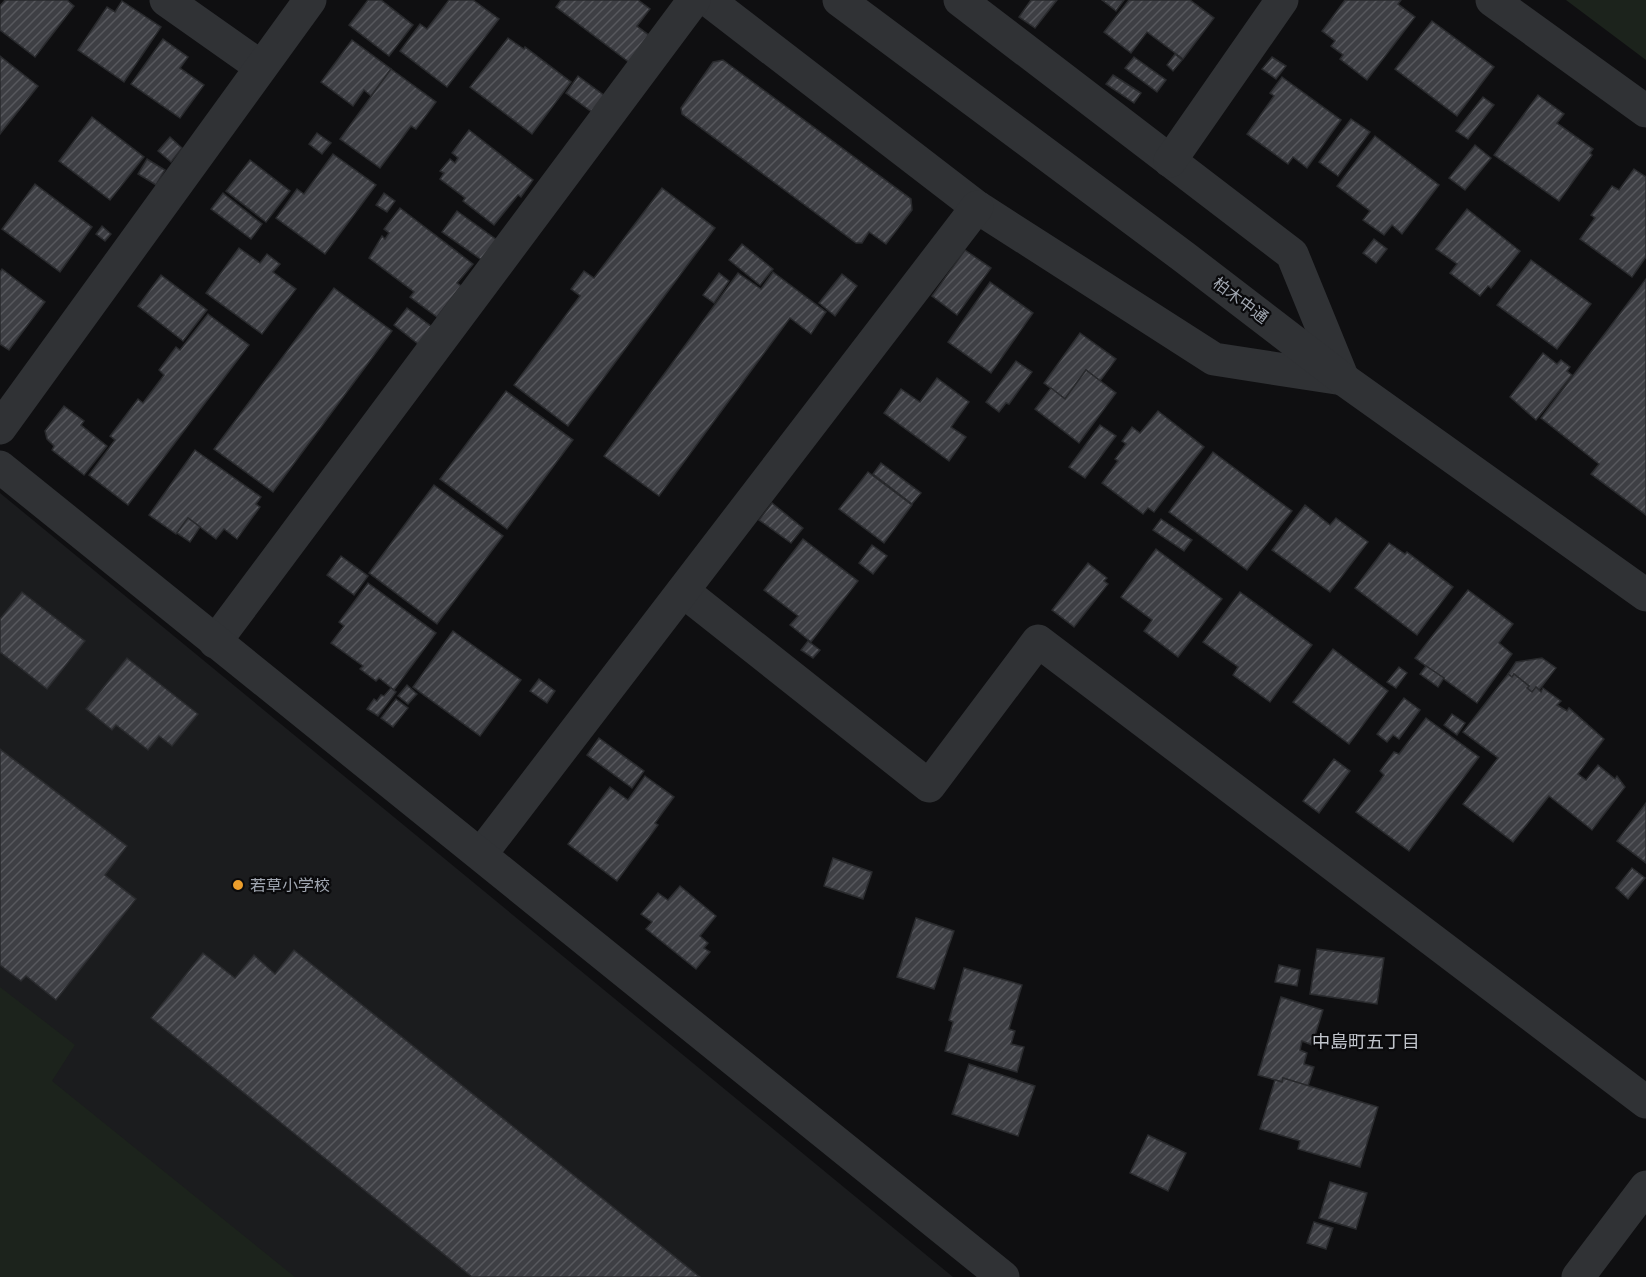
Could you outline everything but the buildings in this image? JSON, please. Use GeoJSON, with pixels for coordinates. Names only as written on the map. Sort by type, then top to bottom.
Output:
{"type":"FeatureCollection","features":[{"type":"Feature","properties":{"kind":"street"},"geometry":{"type":"LineString","coordinates":[[166,0],[261,67]]}},
{"type":"Feature","properties":{"kind":"street"},"geometry":{"type":"LineString","coordinates":[[0,428],[310,0]]}},
{"type":"Feature","properties":{"kind":"street"},"geometry":{"type":"LineString","coordinates":[[215,642],[694,0]]}},
{"type":"Feature","properties":{"kind":"street"},"geometry":{"type":"LineString","coordinates":[[708,0],[977,207],[1214,359],[1343,379]]}},
{"type":"Feature","properties":{"kind":"street","name":"柏木中通"},"geometry":{"type":"LineString","coordinates":[[839,0],[1184,257],[1343,379],[1646,595]]}},
{"type":"Feature","properties":{"kind":"street"},"geometry":{"type":"LineString","coordinates":[[960,0],[1292,255],[1343,379]]}},
{"type":"Feature","properties":{"kind":"street"},"geometry":{"type":"LineString","coordinates":[[1170,161],[1282,0]]}},
{"type":"Feature","properties":{"kind":"street"},"geometry":{"type":"LineString","coordinates":[[1492,0],[1646,111]]}},
{"type":"Feature","properties":{"kind":"street"},"geometry":{"type":"LineString","coordinates":[[481,854],[977,207]]}},
{"type":"Feature","properties":{"kind":"street"},"geometry":{"type":"LineString","coordinates":[[0,467],[1003,1277]]}},
{"type":"Feature","properties":{"kind":"street"},"geometry":{"type":"LineString","coordinates":[[683,591],[929,786],[1038,641],[1646,1102]]}},
{"type":"Feature","properties":{"kind":"street"},"geometry":{"type":"LineString","coordinates":[[1578,1277],[1646,1187]]}},
{"type":"Feature","properties":{"kind":"shaded area"},"geometry":{"type":"Polygon","coordinates":[[[1566,0],[1646,0],[1646,60],[1566,0]]]}},
{"type":"Feature","properties":{"kind":"shaded area","name":"若草小学校"},"geometry":{"type":"Polygon","coordinates":[[[0,493],[953,1277],[0,1277],[0,493]]]}},
{"type":"Feature","properties":{"kind":"shaded area"},"geometry":{"type":"Polygon","coordinates":[[[0,987],[75,1045],[52,1081],[295,1277],[0,1277],[0,987]]]}},
{"type":"Feature","properties":{"kind":"place","name":"若草小学校"},"geometry":{"type":"Point","coordinates":[238,885]}},
{"type":"Feature","properties":{"kind":"district","name":"中島町五丁目"},"geometry":{"type":"Point","coordinates":[1366,1042]}}]}
